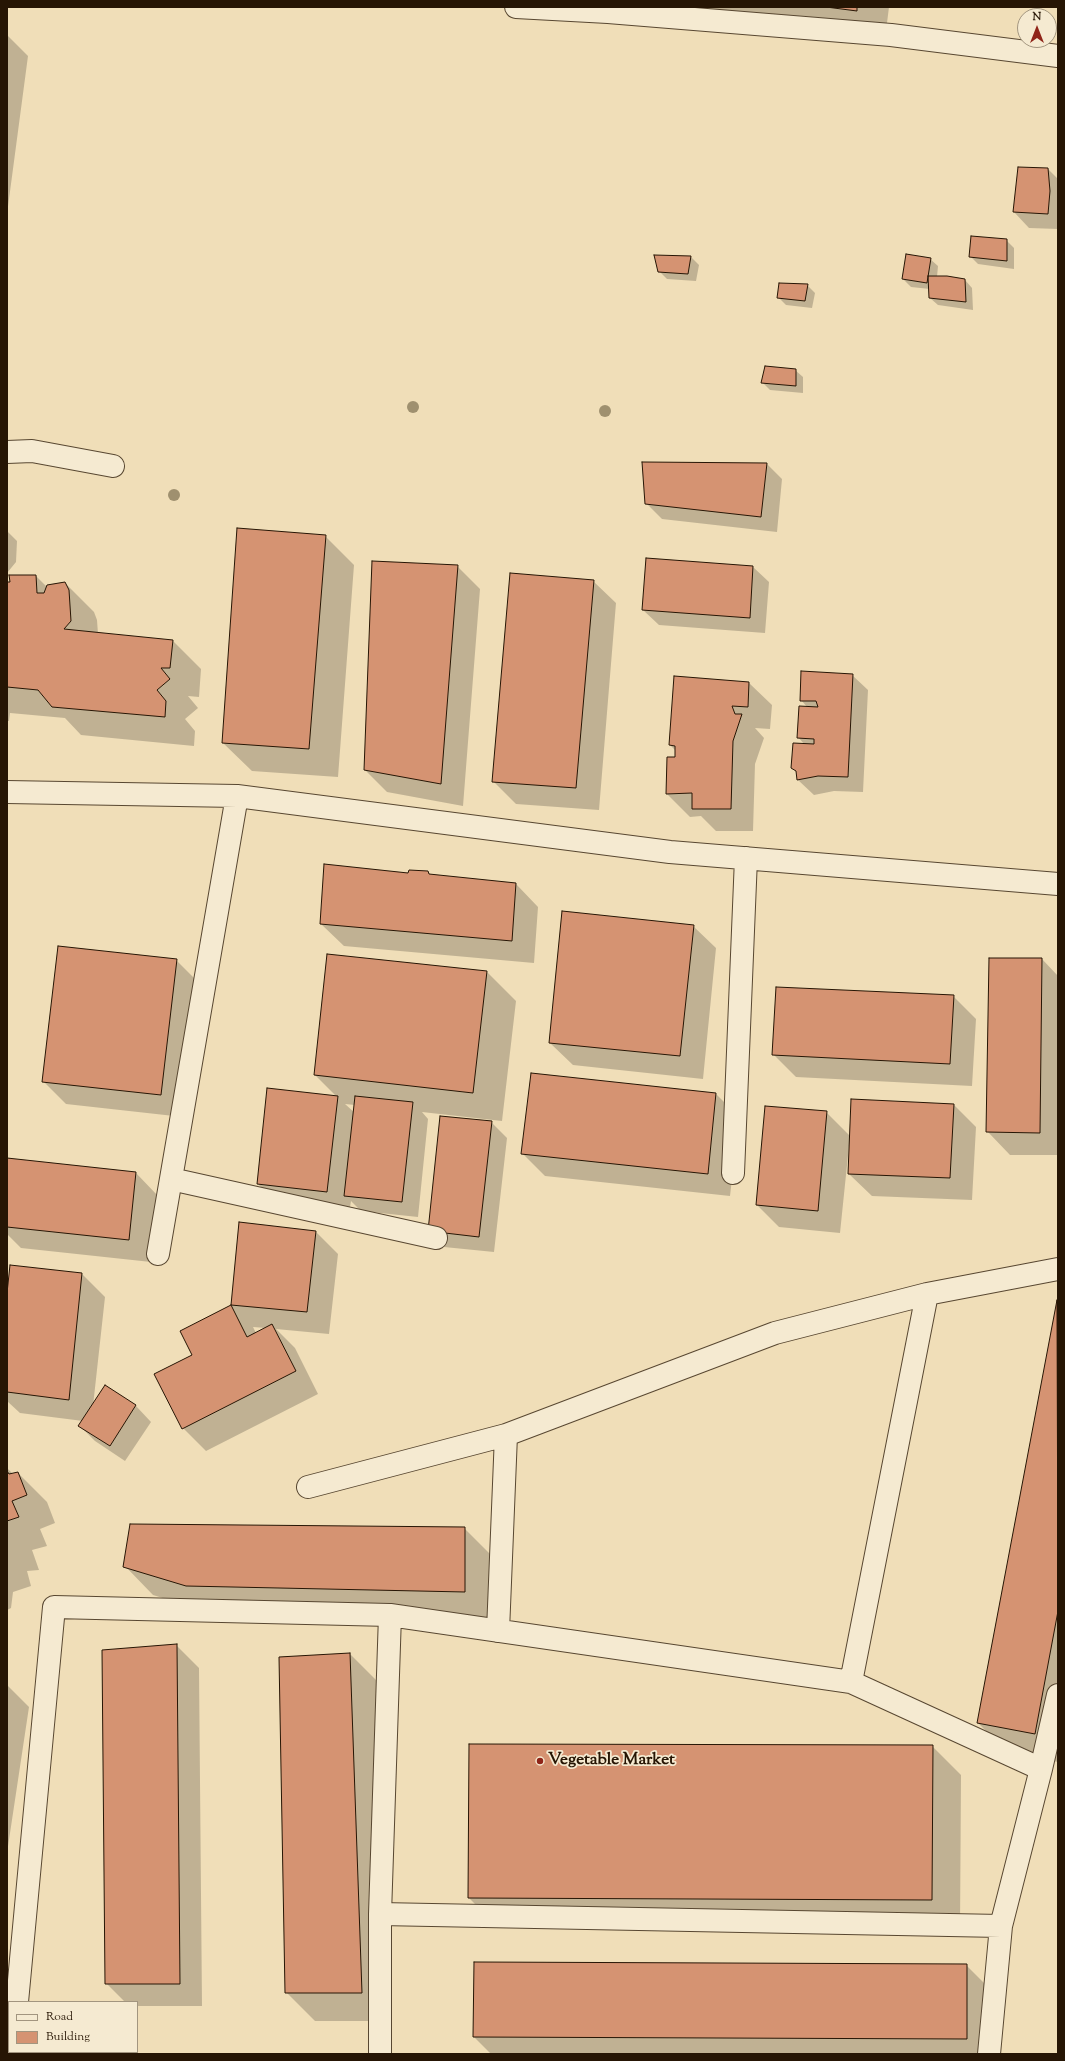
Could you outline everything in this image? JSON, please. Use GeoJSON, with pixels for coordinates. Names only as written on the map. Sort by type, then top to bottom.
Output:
{"type":"FeatureCollection","features":[{"type":"Feature","properties":{"kind":"street"},"geometry":{"type":"LineString","coordinates":[[516,7],[609,10],[891,35],[1058,56]]}},
{"type":"Feature","properties":{"kind":"street"},"geometry":{"type":"LineString","coordinates":[[7,452],[32,451],[113,466]]}},
{"type":"Feature","properties":{"kind":"street"},"geometry":{"type":"LineString","coordinates":[[7,792],[237,796],[670,852],[1058,884]]}},
{"type":"Feature","properties":{"kind":"street"},"geometry":{"type":"LineString","coordinates":[[158,1254],[237,796]]}},
{"type":"Feature","properties":{"kind":"street"},"geometry":{"type":"LineString","coordinates":[[733,1173],[746,858]]}},
{"type":"Feature","properties":{"kind":"street"},"geometry":{"type":"LineString","coordinates":[[171,1179],[436,1238]]}},
{"type":"Feature","properties":{"kind":"street"},"geometry":{"type":"LineString","coordinates":[[308,1487],[506,1435],[775,1333],[927,1294],[1058,1269]]}},
{"type":"Feature","properties":{"kind":"street"},"geometry":{"type":"LineString","coordinates":[[851,1682],[927,1294]]}},
{"type":"Feature","properties":{"kind":"street"},"geometry":{"type":"LineString","coordinates":[[498,1631],[506,1435]]}},
{"type":"Feature","properties":{"kind":"street"},"geometry":{"type":"LineString","coordinates":[[16,2001],[54,1607],[390,1615],[851,1682],[1041,1769]]}},
{"type":"Feature","properties":{"kind":"street"},"geometry":{"type":"LineString","coordinates":[[380,2054],[380,1914],[390,1615]]}},
{"type":"Feature","properties":{"kind":"street"},"geometry":{"type":"LineString","coordinates":[[989,2054],[1001,1926],[1041,1769],[1058,1695]]}},
{"type":"Feature","properties":{"kind":"street"},"geometry":{"type":"LineString","coordinates":[[380,1914],[1001,1926]]}},
{"type":"Feature","properties":{"kind":"building"},"geometry":{"type":"Polygon","coordinates":[[[826,7],[857,7],[857,11],[826,7]]]}},
{"type":"Feature","properties":{"kind":"building"},"geometry":{"type":"Polygon","coordinates":[[[1018,167],[1048,168],[1050,191],[1048,214],[1013,212],[1018,167]]]}},
{"type":"Feature","properties":{"kind":"building"},"geometry":{"type":"Polygon","coordinates":[[[971,236],[1007,239],[1007,261],[969,257],[971,236]]]}},
{"type":"Feature","properties":{"kind":"building"},"geometry":{"type":"Polygon","coordinates":[[[906,254],[931,258],[927,283],[902,279],[906,254]]]}},
{"type":"Feature","properties":{"kind":"building"},"geometry":{"type":"Polygon","coordinates":[[[654,255],[691,256],[688,274],[658,272],[654,255]]]}},
{"type":"Feature","properties":{"kind":"building"},"geometry":{"type":"Polygon","coordinates":[[[928,276],[947,276],[965,279],[966,302],[929,298],[928,276]]]}},
{"type":"Feature","properties":{"kind":"building"},"geometry":{"type":"Polygon","coordinates":[[[779,283],[808,284],[805,301],[777,298],[779,283]]]}},
{"type":"Feature","properties":{"kind":"building"},"geometry":{"type":"Polygon","coordinates":[[[765,366],[796,369],[796,386],[761,383],[765,366]]]}},
{"type":"Feature","properties":{"kind":"building"},"geometry":{"type":"Polygon","coordinates":[[[642,462],[767,463],[761,517],[645,504],[642,462]]]}},
{"type":"Feature","properties":{"kind":"building"},"geometry":{"type":"Polygon","coordinates":[[[237,528],[326,535],[309,749],[222,743],[237,528]]]}},
{"type":"Feature","properties":{"kind":"building"},"geometry":{"type":"Polygon","coordinates":[[[646,558],[753,566],[750,618],[642,610],[646,558]]]}},
{"type":"Feature","properties":{"kind":"building"},"geometry":{"type":"Polygon","coordinates":[[[372,561],[458,565],[441,784],[364,770],[372,561]]]}},
{"type":"Feature","properties":{"kind":"building"},"geometry":{"type":"Polygon","coordinates":[[[510,573],[594,580],[576,788],[492,782],[510,573]]]}},
{"type":"Feature","properties":{"kind":"building"},"geometry":{"type":"Polygon","coordinates":[[[9,575],[36,575],[37,593],[44,593],[47,585],[65,582],[69,590],[71,621],[64,629],[173,640],[170,668],[161,668],[170,679],[157,690],[166,701],[165,717],[52,707],[38,690],[7,687],[7,582],[10,582],[9,575]]]}},
{"type":"Feature","properties":{"kind":"building"},"geometry":{"type":"Polygon","coordinates":[[[801,671],[853,674],[848,777],[818,776],[797,780],[796,771],[791,768],[793,743],[814,744],[814,739],[797,738],[799,706],[818,707],[816,701],[800,701],[801,671]]]}},
{"type":"Feature","properties":{"kind":"building"},"geometry":{"type":"Polygon","coordinates":[[[674,676],[749,682],[748,707],[732,706],[735,714],[742,714],[733,741],[731,809],[692,809],[692,793],[666,794],[667,757],[675,757],[675,746],[669,745],[674,676]]]}},
{"type":"Feature","properties":{"kind":"building"},"geometry":{"type":"Polygon","coordinates":[[[324,864],[408,873],[409,870],[428,871],[429,874],[516,883],[512,941],[320,924],[324,864]]]}},
{"type":"Feature","properties":{"kind":"building"},"geometry":{"type":"Polygon","coordinates":[[[562,911],[694,925],[680,1056],[549,1043],[562,911]]]}},
{"type":"Feature","properties":{"kind":"building"},"geometry":{"type":"Polygon","coordinates":[[[58,946],[177,959],[161,1095],[42,1082],[58,946]]]}},
{"type":"Feature","properties":{"kind":"building"},"geometry":{"type":"Polygon","coordinates":[[[327,954],[487,971],[473,1093],[314,1075],[327,954]]]}},
{"type":"Feature","properties":{"kind":"building"},"geometry":{"type":"Polygon","coordinates":[[[989,958],[1042,958],[1040,1133],[986,1132],[989,958]]]}},
{"type":"Feature","properties":{"kind":"building"},"geometry":{"type":"Polygon","coordinates":[[[776,987],[954,995],[950,1064],[772,1055],[776,987]]]}},
{"type":"Feature","properties":{"kind":"building"},"geometry":{"type":"Polygon","coordinates":[[[531,1073],[716,1093],[708,1174],[521,1154],[531,1073]]]}},
{"type":"Feature","properties":{"kind":"building"},"geometry":{"type":"Polygon","coordinates":[[[267,1088],[338,1096],[327,1192],[257,1184],[267,1088]]]}},
{"type":"Feature","properties":{"kind":"building"},"geometry":{"type":"Polygon","coordinates":[[[355,1096],[413,1102],[402,1202],[344,1196],[355,1096]]]}},
{"type":"Feature","properties":{"kind":"building"},"geometry":{"type":"Polygon","coordinates":[[[851,1099],[954,1104],[950,1178],[848,1174],[851,1099]]]}},
{"type":"Feature","properties":{"kind":"building"},"geometry":{"type":"Polygon","coordinates":[[[765,1106],[827,1111],[818,1211],[756,1205],[765,1106]]]}},
{"type":"Feature","properties":{"kind":"building"},"geometry":{"type":"Polygon","coordinates":[[[440,1116],[492,1121],[479,1237],[428,1231],[440,1116]]]}},
{"type":"Feature","properties":{"kind":"building"},"geometry":{"type":"Polygon","coordinates":[[[7,1158],[136,1172],[129,1240],[7,1227],[7,1158]]]}},
{"type":"Feature","properties":{"kind":"building"},"geometry":{"type":"Polygon","coordinates":[[[239,1222],[316,1231],[307,1312],[231,1305],[239,1222]]]}},
{"type":"Feature","properties":{"kind":"building"},"geometry":{"type":"Polygon","coordinates":[[[10,1265],[82,1273],[69,1400],[7,1392],[7,1293],[10,1265]]]}},
{"type":"Feature","properties":{"kind":"building"},"geometry":{"type":"Polygon","coordinates":[[[1057,1300],[1058,1611],[1035,1734],[977,1723],[1057,1300]]]}},
{"type":"Feature","properties":{"kind":"building"},"geometry":{"type":"Polygon","coordinates":[[[231,1305],[247,1337],[272,1324],[296,1371],[182,1429],[154,1374],[192,1355],[180,1331],[231,1305]]]}},
{"type":"Feature","properties":{"kind":"building"},"geometry":{"type":"Polygon","coordinates":[[[105,1385],[136,1405],[110,1446],[78,1426],[105,1385]]]}},
{"type":"Feature","properties":{"kind":"building"},"geometry":{"type":"Polygon","coordinates":[[[7,1471],[9,1474],[18,1472],[27,1495],[12,1501],[19,1517],[7,1521],[7,1471]]]}},
{"type":"Feature","properties":{"kind":"building"},"geometry":{"type":"Polygon","coordinates":[[[130,1524],[465,1527],[465,1592],[186,1586],[123,1567],[130,1524]]]}},
{"type":"Feature","properties":{"kind":"building"},"geometry":{"type":"Polygon","coordinates":[[[177,1644],[180,1984],[105,1984],[102,1650],[177,1644]]]}},
{"type":"Feature","properties":{"kind":"building"},"geometry":{"type":"Polygon","coordinates":[[[350,1653],[362,1993],[285,1993],[279,1657],[350,1653]]]}},
{"type":"Feature","properties":{"kind":"building"},"geometry":{"type":"Polygon","coordinates":[[[469,1744],[933,1745],[932,1900],[468,1898],[469,1744]]]}},
{"type":"Feature","properties":{"kind":"building"},"geometry":{"type":"Polygon","coordinates":[[[474,1962],[967,1964],[967,2039],[473,2037],[474,1962]]]}},
{"type":"Feature","properties":{"kind":"place","name":"Vegetable Market"},"geometry":{"type":"Point","coordinates":[540,1761]}}]}
